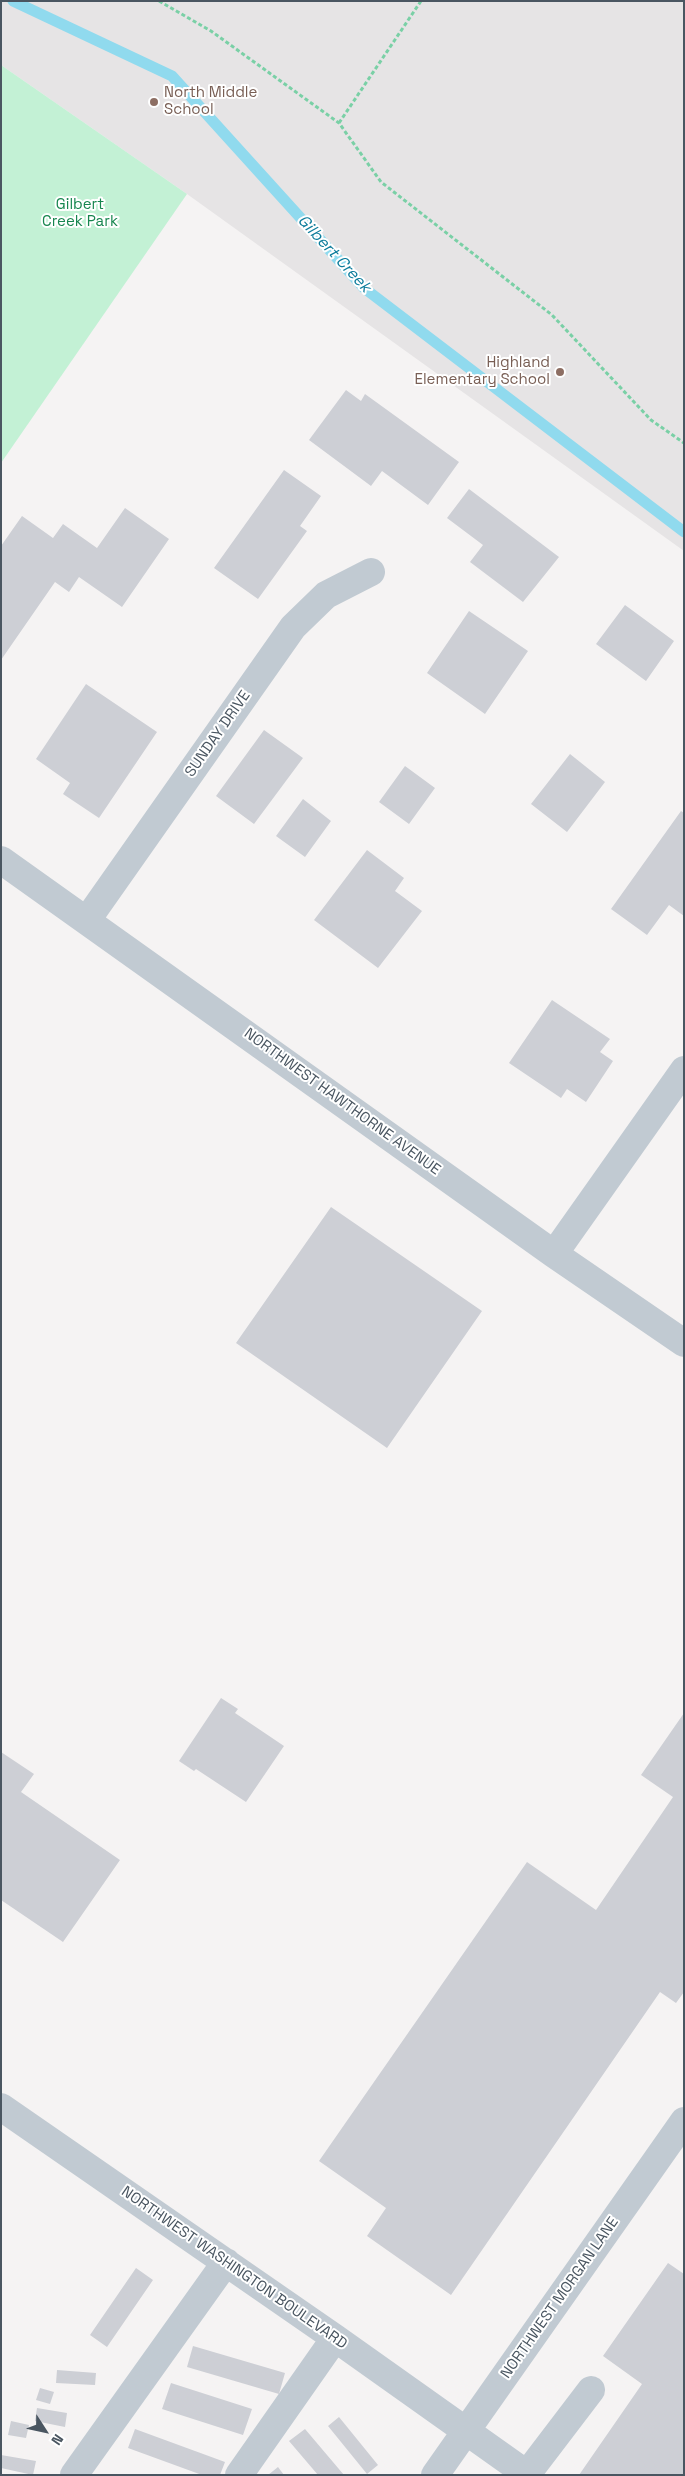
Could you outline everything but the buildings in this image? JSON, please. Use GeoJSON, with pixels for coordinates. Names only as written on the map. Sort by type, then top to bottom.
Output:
{"type":"FeatureCollection","features":[{"type":"Feature","properties":{"kind":"street","name":"SUNDAY DRIVE"},"geometry":{"type":"LineString","coordinates":[[87,920],[293,627],[326,595],[371,572]]}},
{"type":"Feature","properties":{"kind":"street","name":"NORTHWEST HAWTHORNE AVENUE"},"geometry":{"type":"LineString","coordinates":[[1,860],[554,1254],[684,1343]]}},
{"type":"Feature","properties":{"kind":"street"},"geometry":{"type":"LineString","coordinates":[[554,1254],[684,1070]]}},
{"type":"Feature","properties":{"kind":"street","name":"NORTHWEST WASHINGTON BOULEVARD"},"geometry":{"type":"LineString","coordinates":[[1,2107],[528,2474]]}},
{"type":"Feature","properties":{"kind":"street","name":"NORTHWEST MORGAN LANE"},"geometry":{"type":"LineString","coordinates":[[436,2475],[684,2121]]}},
{"type":"Feature","properties":{"kind":"street"},"geometry":{"type":"LineString","coordinates":[[74,2475],[226,2262]]}},
{"type":"Feature","properties":{"kind":"street"},"geometry":{"type":"LineString","coordinates":[[239,2475],[335,2338]]}},
{"type":"Feature","properties":{"kind":"street"},"geometry":{"type":"LineString","coordinates":[[528,2474],[591,2390]]}},
{"type":"Feature","properties":{"kind":"path"},"geometry":{"type":"LineString","coordinates":[[159,1],[211,31],[339,124],[381,182],[552,315],[650,420],[684,443]]}},
{"type":"Feature","properties":{"kind":"path"},"geometry":{"type":"LineString","coordinates":[[339,124],[421,1]]}},
{"type":"Feature","properties":{"kind":"shaded area","name":"Highland Elementary School"},"geometry":{"type":"Polygon","coordinates":[[[1,1],[684,1],[684,551],[187,194],[1,65],[1,1]]]}},
{"type":"Feature","properties":{"kind":"green space","name":"Gilbert Creek Park"},"geometry":{"type":"Polygon","coordinates":[[[1,65],[187,194],[1,463],[1,65]]]}},
{"type":"Feature","properties":{"kind":"waterway","name":"Gilbert Creek"},"geometry":{"type":"LineString","coordinates":[[13,1],[172,76],[364,288],[684,532]]}},
{"type":"Feature","properties":{"kind":"place","name":"North Middle School"},"geometry":{"type":"Point","coordinates":[154,102]}},
{"type":"Feature","properties":{"kind":"place","name":"Highland Elementary School"},"geometry":{"type":"Point","coordinates":[560,372]}}]}
